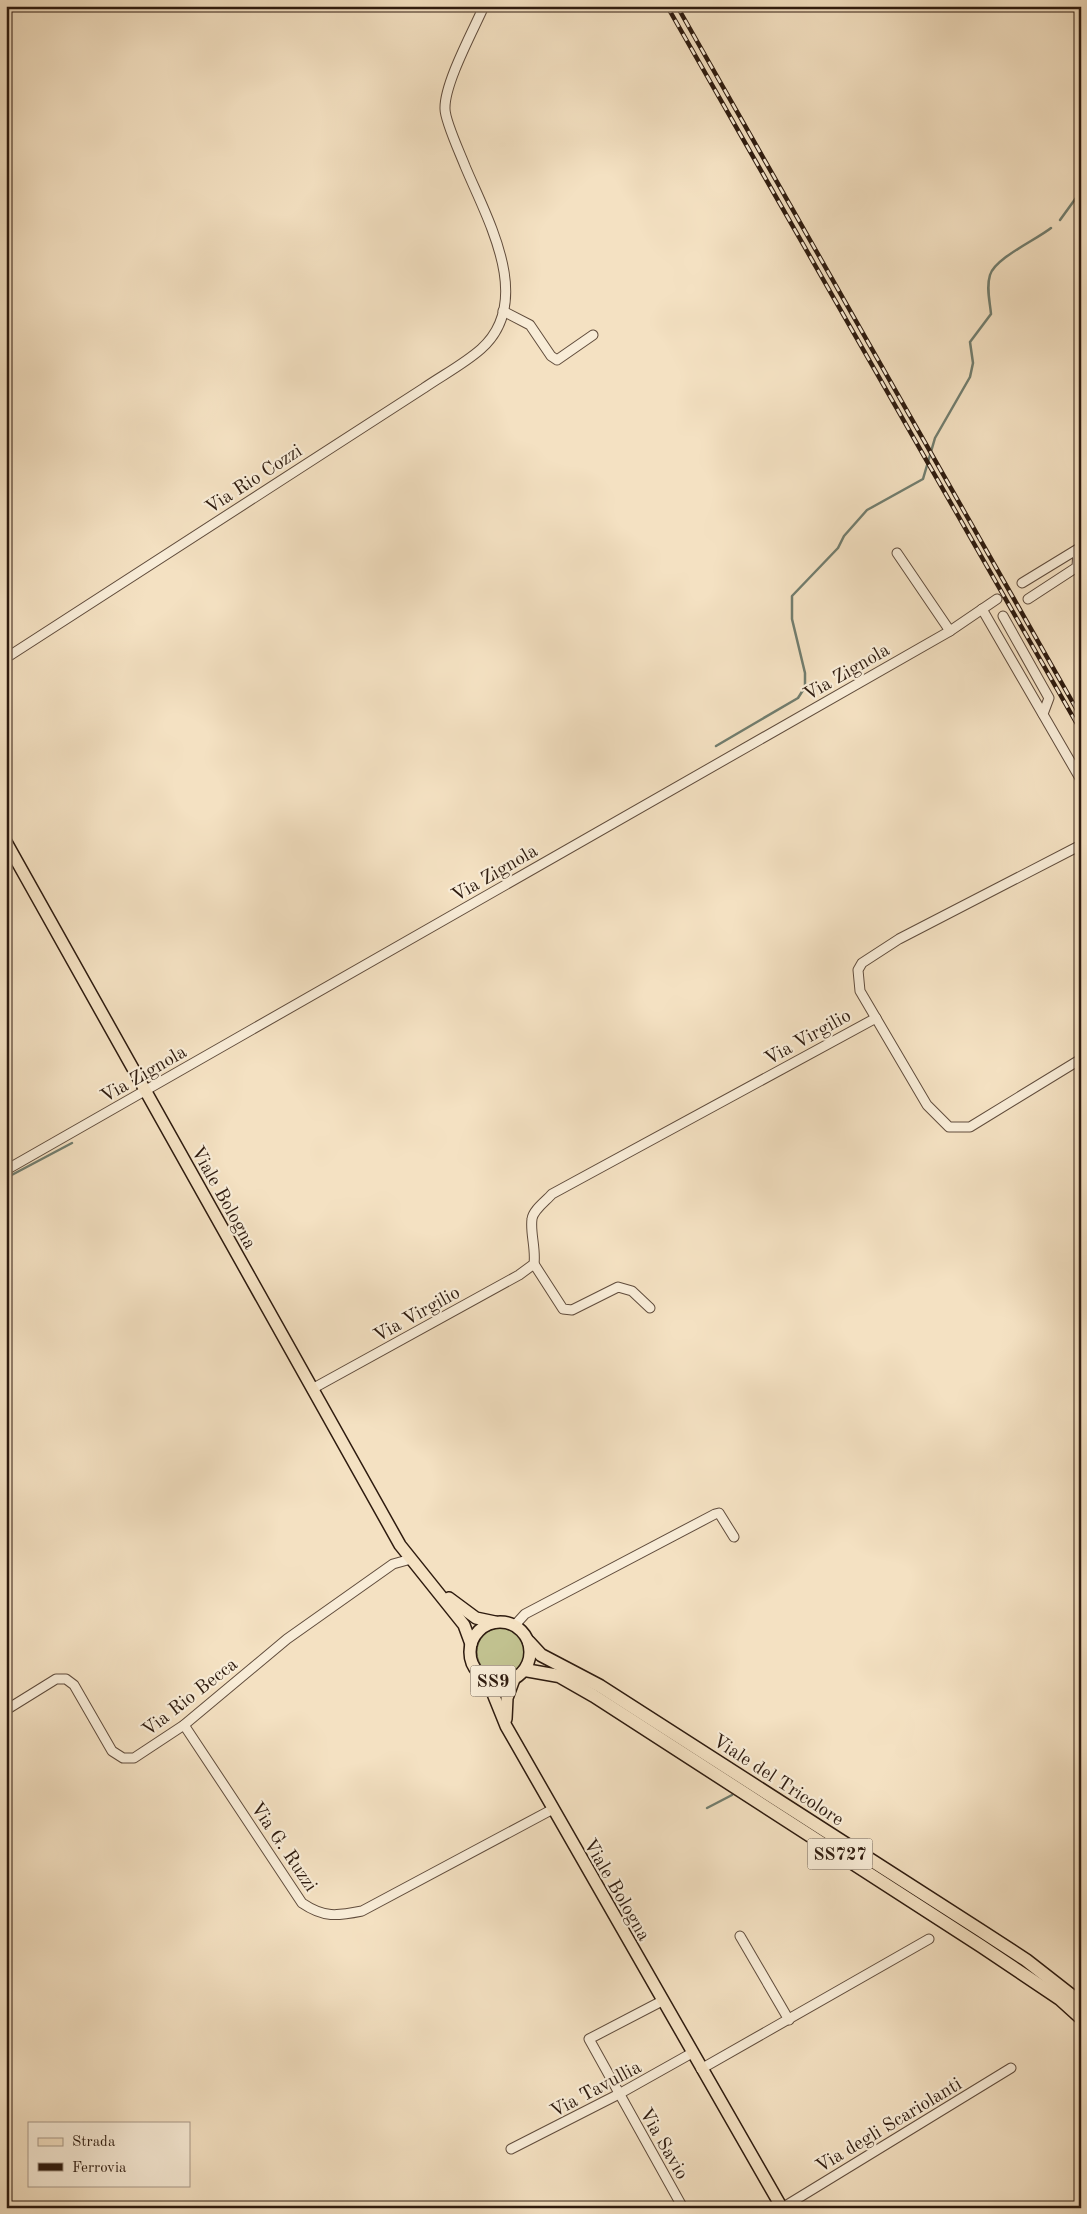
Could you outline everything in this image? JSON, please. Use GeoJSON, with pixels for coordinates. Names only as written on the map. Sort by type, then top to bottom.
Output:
{"type":"FeatureCollection","features":[{"type":"Feature","properties":{"kind":"highway","name":"Viale del Tricolore"},"geometry":{"type":"LineString","coordinates":[[529,1642],[541,1655],[600,1686],[1026,1960],[1081,2003]]}},
{"type":"Feature","properties":{"kind":"highway","name":"Viale del Tricolore"},"geometry":{"type":"LineString","coordinates":[[525,1670],[558,1676],[580,1687],[981,1946],[1060,1999],[1081,2018]]}},
{"type":"Feature","properties":{"kind":"main road","name":"Viale Bologna"},"geometry":{"type":"LineString","coordinates":[[6,842],[400,1545],[414,1563]]}},
{"type":"Feature","properties":{"kind":"main road"},"geometry":{"type":"LineString","coordinates":[[414,1563],[459,1607],[476,1618],[515,1625]]}},
{"type":"Feature","properties":{"kind":"main road"},"geometry":{"type":"LineString","coordinates":[[414,1563],[464,1625],[471,1644]]}},
{"type":"Feature","properties":{"kind":"main road","name":"SS9"},"geometry":{"type":"LineString","coordinates":[[495,1622],[477,1632],[471,1644],[473,1664],[487,1679],[505,1682],[514,1679],[525,1670],[531,1656],[529,1642],[521,1629],[515,1625]]}},
{"type":"Feature","properties":{"kind":"main road","name":"Viale Bologna"},"geometry":{"type":"LineString","coordinates":[[487,1679],[506,1726],[782,2208]]}},
{"type":"Feature","properties":{"kind":"main road"},"geometry":{"type":"LineString","coordinates":[[506,1726],[507,1698],[514,1679]]}},
{"type":"Feature","properties":{"kind":"street","name":"Via Rio Cozzi"},"geometry":{"type":"LineString","coordinates":[[6,658],[480,349],[492,337],[503,311],[507,294],[501,253],[444,110],[452,79],[484,6]]}},
{"type":"Feature","properties":{"kind":"street"},"geometry":{"type":"LineString","coordinates":[[503,311],[530,326],[551,356],[556,360],[593,335]]}},
{"type":"Feature","properties":{"kind":"street"},"geometry":{"type":"LineString","coordinates":[[1022,583],[1080,548]]}},
{"type":"Feature","properties":{"kind":"street"},"geometry":{"type":"LineString","coordinates":[[1028,599],[1077,567],[1080,548]]}},
{"type":"Feature","properties":{"kind":"street"},"geometry":{"type":"LineString","coordinates":[[898,553],[950,631]]}},
{"type":"Feature","properties":{"kind":"street","name":"Via Zignola"},"geometry":{"type":"LineString","coordinates":[[6,1170],[950,631],[997,600]]}},
{"type":"Feature","properties":{"kind":"street"},"geometry":{"type":"LineString","coordinates":[[982,609],[1081,780]]}},
{"type":"Feature","properties":{"kind":"street"},"geometry":{"type":"LineString","coordinates":[[1003,616],[1048,698],[1043,714]]}},
{"type":"Feature","properties":{"kind":"street","name":"Via Virgilio"},"geometry":{"type":"LineString","coordinates":[[312,1389],[519,1275],[534,1264],[535,1252],[532,1218],[538,1208],[552,1194],[876,1018],[860,991],[858,970],[862,963],[899,939],[1081,845]]}},
{"type":"Feature","properties":{"kind":"street"},"geometry":{"type":"LineString","coordinates":[[876,1018],[927,1105],[949,1127],[970,1127],[1081,1059]]}},
{"type":"Feature","properties":{"kind":"street"},"geometry":{"type":"LineString","coordinates":[[534,1264],[563,1309],[572,1310],[618,1287],[632,1291],[650,1308]]}},
{"type":"Feature","properties":{"kind":"street"},"geometry":{"type":"LineString","coordinates":[[515,1625],[525,1614],[715,1514],[719,1513],[734,1537]]}},
{"type":"Feature","properties":{"kind":"street","name":"Via Rio Becca"},"geometry":{"type":"LineString","coordinates":[[6,1710],[56,1679],[66,1679],[74,1685],[112,1751],[123,1758],[134,1758],[184,1725],[287,1639],[392,1564],[414,1563]]}},
{"type":"Feature","properties":{"kind":"street","name":"Via G. Ruzzi"},"geometry":{"type":"LineString","coordinates":[[184,1725],[302,1903],[317,1913],[339,1916],[362,1911],[553,1809]]}},
{"type":"Feature","properties":{"kind":"street"},"geometry":{"type":"LineString","coordinates":[[740,1936],[789,2020]]}},
{"type":"Feature","properties":{"kind":"street"},"geometry":{"type":"LineString","coordinates":[[701,2069],[929,1939]]}},
{"type":"Feature","properties":{"kind":"street","name":"Via Savio"},"geometry":{"type":"LineString","coordinates":[[662,2000],[589,2039],[679,2206]]}},
{"type":"Feature","properties":{"kind":"street","name":"Via Tavullia"},"geometry":{"type":"LineString","coordinates":[[511,2149],[619,2094],[692,2053]]}},
{"type":"Feature","properties":{"kind":"street","name":"Via degli Scariolanti"},"geometry":{"type":"LineString","coordinates":[[782,2208],[1011,2068]]}},
{"type":"Feature","properties":{"kind":"green space"},"geometry":{"type":"Polygon","coordinates":[[[496,1628],[506,1628],[515,1632],[521,1638],[524,1643],[524,1661],[515,1672],[506,1676],[496,1676],[487,1672],[481,1666],[477,1657],[477,1647],[481,1638],[487,1632],[496,1628]]]}},
{"type":"Feature","properties":{"kind":"waterway"},"geometry":{"type":"LineString","coordinates":[[1060,220],[1081,191]]}},
{"type":"Feature","properties":{"kind":"waterway"},"geometry":{"type":"LineString","coordinates":[[716,746],[798,698],[805,687],[805,673],[792,619],[792,596],[838,548],[844,536],[867,510],[923,479],[935,438],[970,377],[973,363],[970,342],[991,314],[988,290],[990,275],[993,269],[1008,256],[1051,228]]}},
{"type":"Feature","properties":{"kind":"waterway"},"geometry":{"type":"LineString","coordinates":[[6,1178],[72,1143]]}},
{"type":"Feature","properties":{"kind":"waterway"},"geometry":{"type":"LineString","coordinates":[[707,1808],[732,1795]]}},
{"type":"Feature","properties":{"kind":"railway"},"geometry":{"type":"LineString","coordinates":[[667,6],[1081,731]]}},
{"type":"Feature","properties":{"kind":"railway"},"geometry":{"type":"LineString","coordinates":[[677,6],[1077,710]]}}]}
